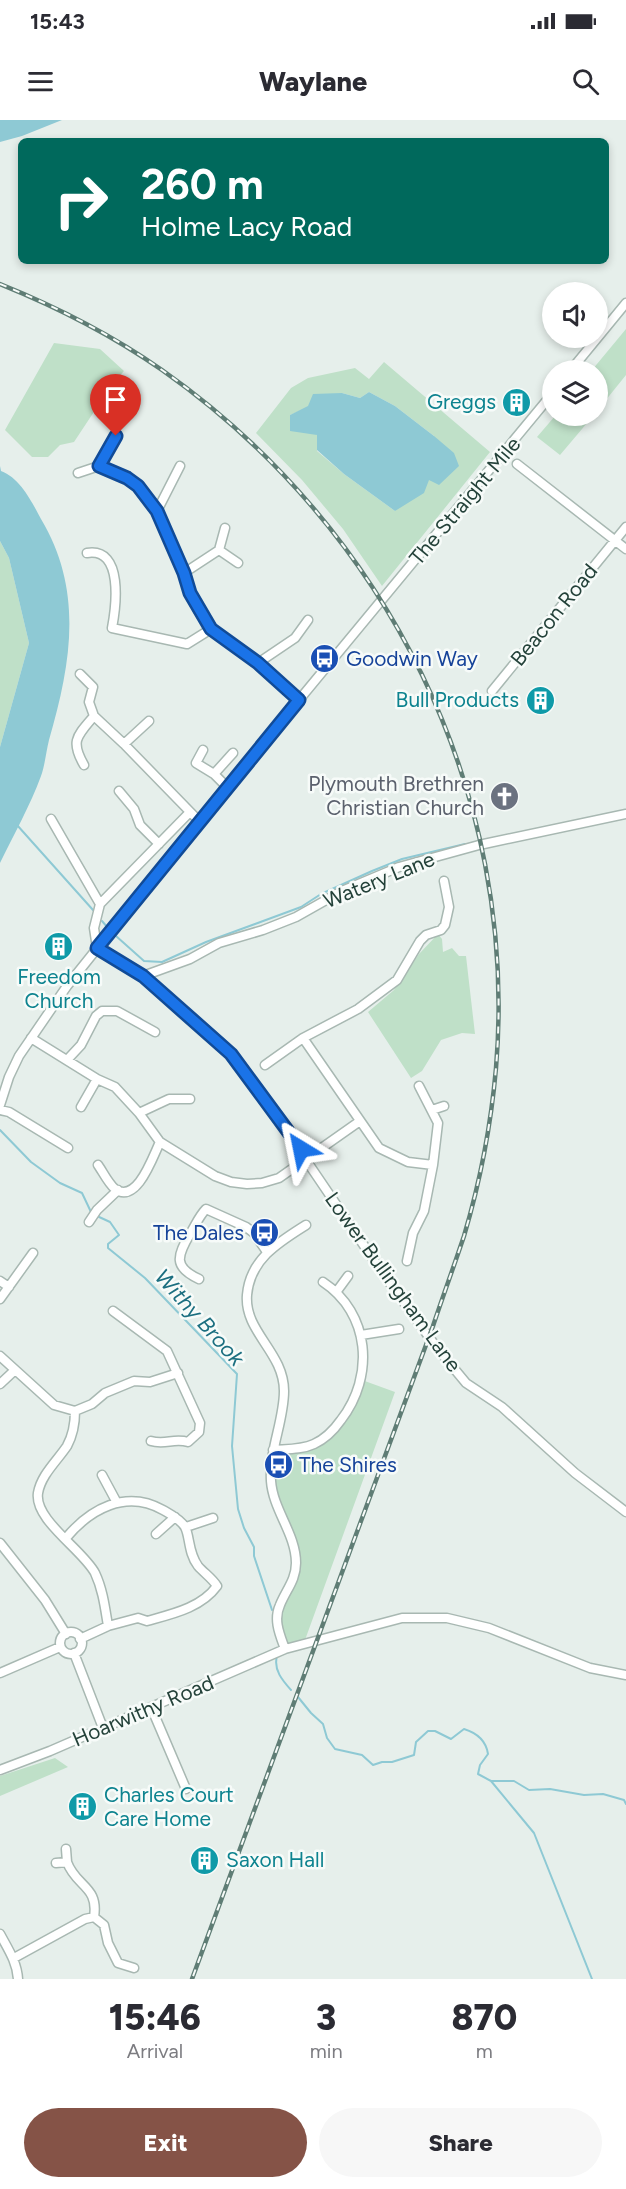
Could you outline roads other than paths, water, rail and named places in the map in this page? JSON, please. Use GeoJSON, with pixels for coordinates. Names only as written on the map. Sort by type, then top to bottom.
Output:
{"type":"FeatureCollection","features":[{"type":"Feature","properties":{"kind":"street"},"geometry":{"type":"LineString","coordinates":[[579,360],[626,303]]}},
{"type":"Feature","properties":{"kind":"street","name":"The Straight Mile"},"geometry":{"type":"LineString","coordinates":[[0,1105],[9,1077],[31,1038],[67,986],[176,848],[542,406]]}},
{"type":"Feature","properties":{"kind":"street"},"geometry":{"type":"LineString","coordinates":[[99,466],[116,436]]}},
{"type":"Feature","properties":{"kind":"street"},"geometry":{"type":"LineString","coordinates":[[517,464],[626,549]]}},
{"type":"Feature","properties":{"kind":"street"},"geometry":{"type":"LineString","coordinates":[[78,473],[99,466],[127,478],[138,486],[157,511],[184,573],[190,593],[211,629],[258,663],[299,700]]}},
{"type":"Feature","properties":{"kind":"street"},"geometry":{"type":"LineString","coordinates":[[157,511],[180,466]]}},
{"type":"Feature","properties":{"kind":"street","name":"Beacon Road"},"geometry":{"type":"LineString","coordinates":[[492,691],[626,526]]}},
{"type":"Feature","properties":{"kind":"street"},"geometry":{"type":"LineString","coordinates":[[184,573],[219,550],[225,528]]}},
{"type":"Feature","properties":{"kind":"street"},"geometry":{"type":"LineString","coordinates":[[219,550],[238,563]]}},
{"type":"Feature","properties":{"kind":"street"},"geometry":{"type":"LineString","coordinates":[[87,553],[99,553],[112,566],[117,601],[112,628],[187,644],[211,629]]}},
{"type":"Feature","properties":{"kind":"street"},"geometry":{"type":"LineString","coordinates":[[258,663],[295,638],[308,620]]}},
{"type":"Feature","properties":{"kind":"street"},"geometry":{"type":"LineString","coordinates":[[81,674],[93,687],[89,702],[94,716],[199,821]]}},
{"type":"Feature","properties":{"kind":"street"},"geometry":{"type":"LineString","coordinates":[[84,765],[76,752],[76,737],[94,716]]}},
{"type":"Feature","properties":{"kind":"street"},"geometry":{"type":"LineString","coordinates":[[124,744],[149,722]]}},
{"type":"Feature","properties":{"kind":"street"},"geometry":{"type":"LineString","coordinates":[[202,750],[196,763],[214,774],[227,787]]}},
{"type":"Feature","properties":{"kind":"street"},"geometry":{"type":"LineString","coordinates":[[214,774],[233,753]]}},
{"type":"Feature","properties":{"kind":"street"},"geometry":{"type":"LineString","coordinates":[[119,791],[134,809],[140,825],[176,848]]}},
{"type":"Feature","properties":{"kind":"street"},"geometry":{"type":"LineString","coordinates":[[190,812],[100,904],[94,928],[97,948],[143,976],[231,1054],[301,1149]]}},
{"type":"Feature","properties":{"kind":"street","name":"Watery Lane"},"geometry":{"type":"LineString","coordinates":[[143,976],[190,959],[219,943],[296,917],[342,891],[399,867],[479,845],[626,814]]}},
{"type":"Feature","properties":{"kind":"street"},"geometry":{"type":"LineString","coordinates":[[51,819],[100,904]]}},
{"type":"Feature","properties":{"kind":"street"},"geometry":{"type":"LineString","coordinates":[[265,1065],[303,1038],[357,1009],[397,980],[420,941],[426,935],[441,930],[445,925],[449,907],[444,881]]}},
{"type":"Feature","properties":{"kind":"street"},"geometry":{"type":"LineString","coordinates":[[67,1060],[81,1046],[96,1016],[102,1011],[117,1011],[155,1032]]}},
{"type":"Feature","properties":{"kind":"street"},"geometry":{"type":"LineString","coordinates":[[31,1038],[97,1079],[115,1087],[139,1113],[160,1142],[215,1176],[231,1182],[262,1183],[279,1178],[360,1121]]}},
{"type":"Feature","properties":{"kind":"street"},"geometry":{"type":"LineString","coordinates":[[303,1038],[379,1148],[408,1162],[433,1165]]}},
{"type":"Feature","properties":{"kind":"street"},"geometry":{"type":"LineString","coordinates":[[81,1107],[97,1079]]}},
{"type":"Feature","properties":{"kind":"street"},"geometry":{"type":"LineString","coordinates":[[407,1261],[413,1233],[424,1210],[438,1123],[419,1086]]}},
{"type":"Feature","properties":{"kind":"street"},"geometry":{"type":"LineString","coordinates":[[139,1113],[169,1099],[190,1099]]}},
{"type":"Feature","properties":{"kind":"street"},"geometry":{"type":"LineString","coordinates":[[432,1110],[444,1106]]}},
{"type":"Feature","properties":{"kind":"street"},"geometry":{"type":"LineString","coordinates":[[0,1110],[9,1112],[68,1148]]}},
{"type":"Feature","properties":{"kind":"street"},"geometry":{"type":"LineString","coordinates":[[98,1165],[110,1183],[118,1190],[132,1191],[139,1184],[160,1142]]}},
{"type":"Feature","properties":{"kind":"street","name":"Lower Bullingham Lane"},"geometry":{"type":"LineString","coordinates":[[306,1160],[386,1278],[437,1348],[466,1383],[502,1407],[575,1473],[626,1512]]}},
{"type":"Feature","properties":{"kind":"street"},"geometry":{"type":"LineString","coordinates":[[89,1222],[97,1210],[118,1190]]}},
{"type":"Feature","properties":{"kind":"street"},"geometry":{"type":"LineString","coordinates":[[199,1279],[186,1273],[180,1265],[179,1256],[206,1209],[246,1227],[254,1233],[267,1252]]}},
{"type":"Feature","properties":{"kind":"street"},"geometry":{"type":"LineString","coordinates":[[285,1649],[278,1628],[277,1616],[280,1605],[294,1579],[296,1553],[277,1507],[271,1483],[273,1450],[284,1391],[277,1359],[250,1319],[247,1308],[250,1278],[267,1252],[306,1225]]}},
{"type":"Feature","properties":{"kind":"street"},"geometry":{"type":"LineString","coordinates":[[0,1299],[33,1253]]}},
{"type":"Feature","properties":{"kind":"street"},"geometry":{"type":"LineString","coordinates":[[337,1291],[348,1276]]}},
{"type":"Feature","properties":{"kind":"street"},"geometry":{"type":"LineString","coordinates":[[0,1281],[9,1287]]}},
{"type":"Feature","properties":{"kind":"street"},"geometry":{"type":"LineString","coordinates":[[273,1450],[302,1449],[323,1439],[336,1428],[348,1412],[363,1372],[361,1335],[348,1304],[337,1291],[323,1282]]}},
{"type":"Feature","properties":{"kind":"street"},"geometry":{"type":"LineString","coordinates":[[113,1311],[167,1351],[200,1423],[199,1432],[188,1442],[178,1439],[159,1443],[152,1441]]}},
{"type":"Feature","properties":{"kind":"street"},"geometry":{"type":"LineString","coordinates":[[361,1335],[399,1329]]}},
{"type":"Feature","properties":{"kind":"street"},"geometry":{"type":"LineString","coordinates":[[0,1356],[54,1405],[75,1411],[92,1404],[105,1393],[134,1381],[150,1382],[178,1373]]}},
{"type":"Feature","properties":{"kind":"street"},"geometry":{"type":"LineString","coordinates":[[0,1384],[15,1370]]}},
{"type":"Feature","properties":{"kind":"street"},"geometry":{"type":"LineString","coordinates":[[75,1411],[75,1427],[67,1445],[43,1479],[38,1494],[41,1511],[94,1571],[103,1594],[108,1626]]}},
{"type":"Feature","properties":{"kind":"street"},"geometry":{"type":"LineString","coordinates":[[102,1474],[116,1502]]}},
{"type":"Feature","properties":{"kind":"street"},"geometry":{"type":"LineString","coordinates":[[66,1538],[80,1522],[116,1502],[151,1503],[175,1517],[186,1527],[189,1548],[197,1565],[217,1586],[204,1600],[178,1612],[147,1622],[138,1617],[108,1626],[80,1639]]}},
{"type":"Feature","properties":{"kind":"street"},"geometry":{"type":"LineString","coordinates":[[156,1534],[175,1517]]}},
{"type":"Feature","properties":{"kind":"street"},"geometry":{"type":"LineString","coordinates":[[186,1527],[213,1518]]}},
{"type":"Feature","properties":{"kind":"street"},"geometry":{"type":"LineString","coordinates":[[0,1543],[45,1600],[66,1634]]}},
{"type":"Feature","properties":{"kind":"street","name":"Hoarwithy Road"},"geometry":{"type":"LineString","coordinates":[[0,1770],[50,1751],[285,1649],[402,1618],[447,1618],[489,1628],[590,1668],[626,1675]]}},
{"type":"Feature","properties":{"kind":"street"},"geometry":{"type":"LineString","coordinates":[[74,1633],[80,1639],[80,1648],[75,1653],[65,1653],[60,1647],[61,1638],[66,1634],[74,1633]]}},
{"type":"Feature","properties":{"kind":"street"},"geometry":{"type":"LineString","coordinates":[[0,1673],[60,1647]]}},
{"type":"Feature","properties":{"kind":"street"},"geometry":{"type":"LineString","coordinates":[[75,1653],[103,1728]]}},
{"type":"Feature","properties":{"kind":"street"},"geometry":{"type":"LineString","coordinates":[[151,1707],[186,1789]]}},
{"type":"Feature","properties":{"kind":"street"},"geometry":{"type":"LineString","coordinates":[[66,1849],[67,1862],[74,1876],[93,1895],[96,1907],[94,1917]]}},
{"type":"Feature","properties":{"kind":"street"},"geometry":{"type":"LineString","coordinates":[[56,1863],[67,1862]]}},
{"type":"Feature","properties":{"kind":"street"},"geometry":{"type":"LineString","coordinates":[[14,1958],[85,1919],[94,1917]]}},
{"type":"Feature","properties":{"kind":"street"},"geometry":{"type":"LineString","coordinates":[[94,1917],[104,1925],[108,1943],[118,1963],[134,1968]]}},
{"type":"Feature","properties":{"kind":"street"},"geometry":{"type":"LineString","coordinates":[[0,1934],[14,1958],[18,1968],[18,1979]]}},
{"type":"Feature","properties":{"kind":"water"},"geometry":{"type":"Polygon","coordinates":[[[0,120],[62,120],[0,142],[0,120]]]}},
{"type":"Feature","properties":{"kind":"water"},"geometry":{"type":"Polygon","coordinates":[[[369,392],[395,406],[434,436],[454,453],[459,466],[439,485],[429,480],[424,493],[395,511],[344,474],[317,450],[317,435],[290,431],[290,415],[308,406],[313,394],[342,393],[360,398],[369,392]]]}},
{"type":"Feature","properties":{"kind":"water"},"geometry":{"type":"Polygon","coordinates":[[[0,466],[1,471],[14,479],[25,491],[55,546],[68,601],[69,628],[63,684],[42,772],[27,809],[0,863],[0,747],[29,643],[9,558],[0,541],[0,466]]]}},
{"type":"Feature","properties":{"kind":"waterway"},"geometry":{"type":"LineString","coordinates":[[17,825],[93,910]]}},
{"type":"Feature","properties":{"kind":"waterway"},"geometry":{"type":"LineString","coordinates":[[116,936],[144,961],[162,962],[206,942],[301,907],[321,894],[402,859],[465,844]]}},
{"type":"Feature","properties":{"kind":"waterway"},"geometry":{"type":"LineString","coordinates":[[102,921],[108,928]]}},
{"type":"Feature","properties":{"kind":"waterway","name":"Withy Brook"},"geometry":{"type":"LineString","coordinates":[[0,1130],[31,1162],[60,1183],[82,1193],[91,1212]]}},
{"type":"Feature","properties":{"kind":"waterway","name":"Withy Brook"},"geometry":{"type":"LineString","coordinates":[[97,1216],[110,1222],[119,1235],[108,1244],[108,1248],[145,1278],[237,1374],[232,1446],[238,1509],[244,1528],[254,1547],[254,1556],[272,1610]]}},
{"type":"Feature","properties":{"kind":"waterway"},"geometry":{"type":"LineString","coordinates":[[277,1656],[278,1671],[291,1690]]}},
{"type":"Feature","properties":{"kind":"waterway"},"geometry":{"type":"LineString","coordinates":[[298,1697],[323,1724],[327,1738],[335,1749],[362,1755],[373,1765],[414,1755],[416,1742],[428,1731],[435,1731],[451,1739],[464,1729],[480,1738],[488,1754],[480,1765],[478,1774],[491,1781],[534,1833],[592,1979]]}},
{"type":"Feature","properties":{"kind":"waterway"},"geometry":{"type":"LineString","coordinates":[[491,1781],[514,1781],[529,1790],[550,1789],[584,1795],[603,1794],[624,1800],[626,1804]]}},
{"type":"Feature","properties":{"kind":"railway"},"geometry":{"type":"LineString","coordinates":[[0,284],[63,312],[124,345],[162,370],[242,434],[312,507],[373,588],[422,675],[460,768],[485,865],[497,965],[494,1089],[484,1153],[464,1236],[433,1326],[192,1979]]}},
{"type":"Feature","properties":{"kind":"place","name":"Greggs"},"geometry":{"type":"Point","coordinates":[517,402]}},
{"type":"Feature","properties":{"kind":"place","name":"Goodwin Way"},"geometry":{"type":"Point","coordinates":[325,659]}},
{"type":"Feature","properties":{"kind":"place","name":"Bull Products"},"geometry":{"type":"Point","coordinates":[540,700]}},
{"type":"Feature","properties":{"kind":"place","name":"Plymouth Brethren Christian Church"},"geometry":{"type":"Point","coordinates":[505,796]}},
{"type":"Feature","properties":{"kind":"place","name":"Freedom Church"},"geometry":{"type":"Point","coordinates":[59,946]}},
{"type":"Feature","properties":{"kind":"place","name":"The Dales"},"geometry":{"type":"Point","coordinates":[265,1233]}},
{"type":"Feature","properties":{"kind":"place","name":"The Shires"},"geometry":{"type":"Point","coordinates":[278,1465]}},
{"type":"Feature","properties":{"kind":"place","name":"Charles Court Care Home"},"geometry":{"type":"Point","coordinates":[83,1807]}},
{"type":"Feature","properties":{"kind":"place","name":"Saxon Hall"},"geometry":{"type":"Point","coordinates":[205,1860]}}]}
